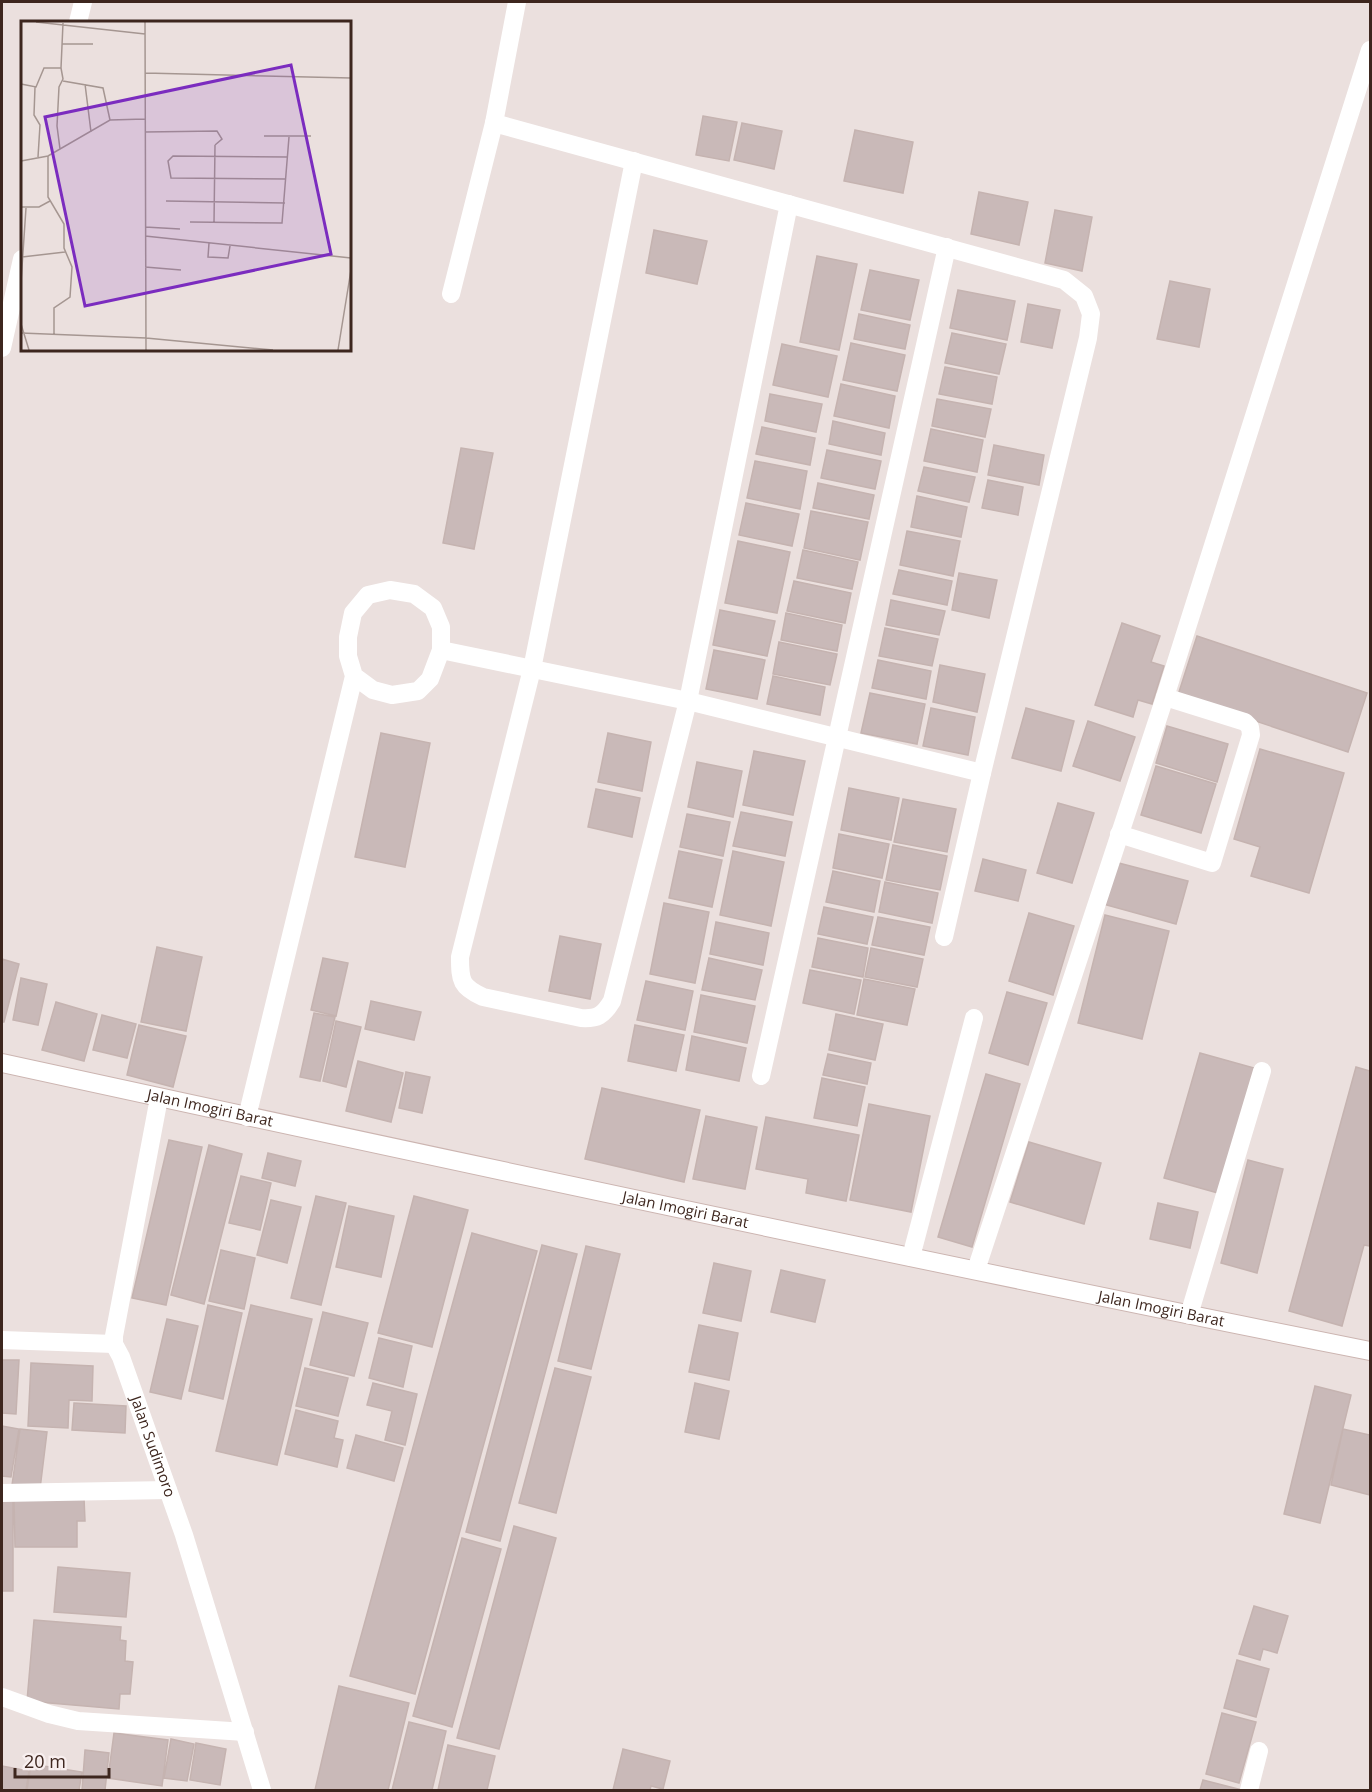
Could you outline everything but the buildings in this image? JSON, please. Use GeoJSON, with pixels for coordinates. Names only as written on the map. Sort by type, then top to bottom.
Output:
{"type":"FeatureCollection","features":[{"type":"Feature","properties":{"kind":"street"},"geometry":{"type":"LineString","coordinates":[[78,21],[83,2]]}},
{"type":"Feature","properties":{"kind":"street"},"geometry":{"type":"LineString","coordinates":[[451,294],[494,123],[517,2]]}},
{"type":"Feature","properties":{"kind":"street"},"geometry":{"type":"LineString","coordinates":[[976,1270],[1165,697],[1371,50]]}},
{"type":"Feature","properties":{"kind":"street"},"geometry":{"type":"LineString","coordinates":[[494,123],[1064,280],[1084,296],[1091,314],[1088,338],[944,937]]}},
{"type":"Feature","properties":{"kind":"street"},"geometry":{"type":"LineString","coordinates":[[634,161],[532,669],[460,957],[460,975],[468,990],[483,997],[570,1016],[593,1018],[606,1011],[612,1001],[688,701],[789,204]]}},
{"type":"Feature","properties":{"kind":"street"},"geometry":{"type":"LineString","coordinates":[[761,1076],[947,247]]}},
{"type":"Feature","properties":{"kind":"street"},"geometry":{"type":"LineString","coordinates":[[2,348],[21,263]]}},
{"type":"Feature","properties":{"kind":"street"},"geometry":{"type":"LineString","coordinates":[[247,1117],[354,676],[348,656],[348,637],[353,614],[368,595],[390,590],[414,594],[433,608],[441,627],[441,650],[430,679],[418,691],[392,695],[374,690],[354,676]]}},
{"type":"Feature","properties":{"kind":"street"},"geometry":{"type":"LineString","coordinates":[[441,650],[688,701],[982,773]]}},
{"type":"Feature","properties":{"kind":"street"},"geometry":{"type":"LineString","coordinates":[[1119,834],[1212,863],[1251,735],[1250,727],[1245,722],[1165,697]]}},
{"type":"Feature","properties":{"kind":"street"},"geometry":{"type":"LineString","coordinates":[[911,1257],[974,1018]]}},
{"type":"Feature","properties":{"kind":"street","name":"Jalan Imogiri Barat"},"geometry":{"type":"LineString","coordinates":[[2,1063],[911,1257],[1371,1351]]}},
{"type":"Feature","properties":{"kind":"street"},"geometry":{"type":"LineString","coordinates":[[1189,1315],[1262,1071]]}},
{"type":"Feature","properties":{"kind":"street"},"geometry":{"type":"LineString","coordinates":[[2,1340],[114,1344],[159,1098]]}},
{"type":"Feature","properties":{"kind":"street","name":"Jalan Sudimoro"},"geometry":{"type":"LineString","coordinates":[[114,1344],[184,1535],[262,1791]]}},
{"type":"Feature","properties":{"kind":"street"},"geometry":{"type":"LineString","coordinates":[[2,1493],[168,1490]]}},
{"type":"Feature","properties":{"kind":"street"},"geometry":{"type":"LineString","coordinates":[[2,1697],[49,1714],[78,1721],[245,1732]]}},
{"type":"Feature","properties":{"kind":"street"},"geometry":{"type":"LineString","coordinates":[[1249,1791],[1259,1751]]}}]}
